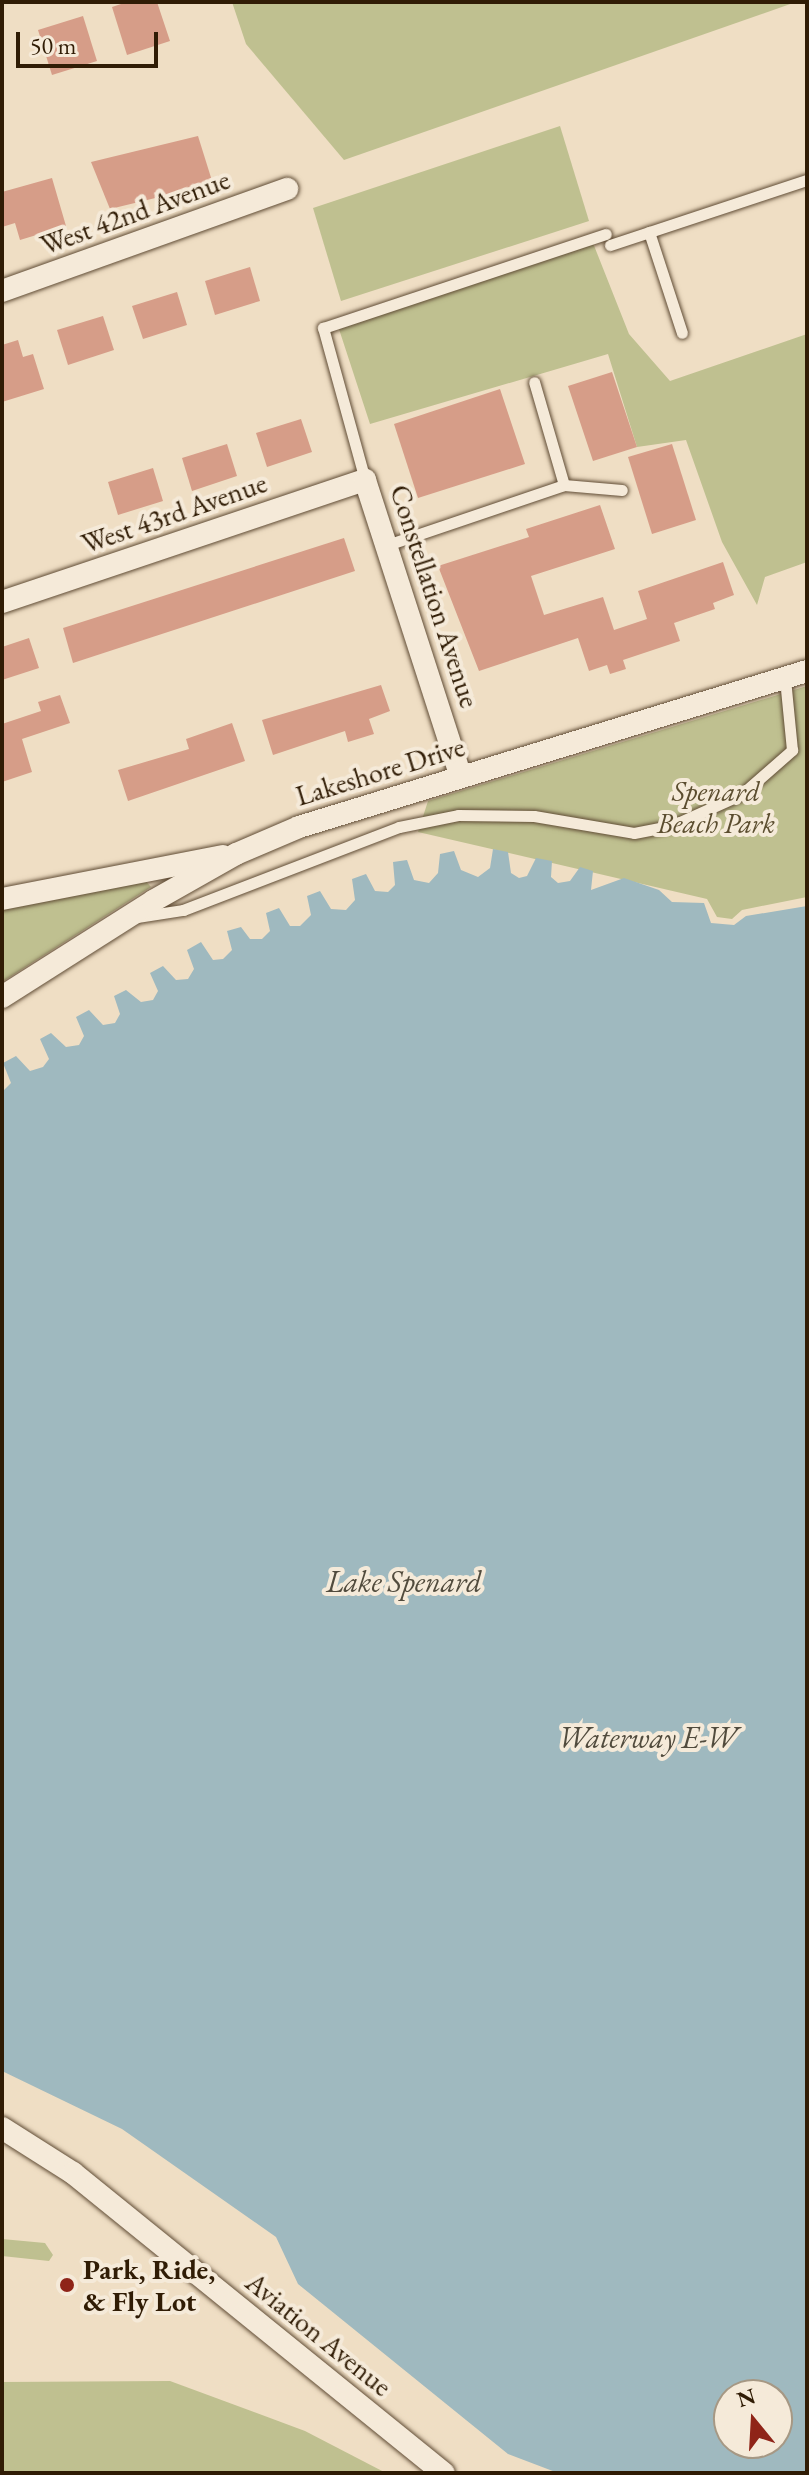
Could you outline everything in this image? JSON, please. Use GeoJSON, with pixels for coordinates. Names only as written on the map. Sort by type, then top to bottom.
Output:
{"type":"FeatureCollection","features":[{"type":"Feature","properties":{"kind":"street","name":"West 42nd Avenue"},"geometry":{"type":"LineString","coordinates":[[2,291],[287,189]]}},
{"type":"Feature","properties":{"kind":"street","name":"Constellation Avenue"},"geometry":{"type":"LineString","coordinates":[[365,480],[461,777]]}},
{"type":"Feature","properties":{"kind":"street","name":"West 43rd Avenue"},"geometry":{"type":"LineString","coordinates":[[2,602],[365,480]]}},
{"type":"Feature","properties":{"kind":"street","name":"Lakeshore Drive"},"geometry":{"type":"LineString","coordinates":[[2,997],[120,920],[236,854],[299,827],[807,671]]}},
{"type":"Feature","properties":{"kind":"street"},"geometry":{"type":"LineString","coordinates":[[2,899],[236,854]]}},
{"type":"Feature","properties":{"kind":"street","name":"Aviation Avenue"},"geometry":{"type":"LineString","coordinates":[[2,2128],[73,2173],[444,2473]]}},
{"type":"Feature","properties":{"kind":"lane"},"geometry":{"type":"LineString","coordinates":[[365,480],[323,328],[608,239],[649,232],[807,180]]}},
{"type":"Feature","properties":{"kind":"lane"},"geometry":{"type":"LineString","coordinates":[[649,232],[682,333]]}},
{"type":"Feature","properties":{"kind":"lane"},"geometry":{"type":"LineString","coordinates":[[534,382],[564,485]]}},
{"type":"Feature","properties":{"kind":"lane"},"geometry":{"type":"LineString","coordinates":[[387,545],[564,485],[622,490]]}},
{"type":"Feature","properties":{"kind":"lane"},"geometry":{"type":"LineString","coordinates":[[120,920],[183,910],[399,827],[458,815],[534,816],[634,833],[671,826],[742,794],[792,750],[785,678]]}},
{"type":"Feature","properties":{"kind":"green space"},"geometry":{"type":"Polygon","coordinates":[[[232,2],[796,2],[344,160],[246,44],[232,2]]]}},
{"type":"Feature","properties":{"kind":"green space"},"geometry":{"type":"Polygon","coordinates":[[[560,126],[589,221],[341,301],[313,208],[560,126]]]}},
{"type":"Feature","properties":{"kind":"green space"},"geometry":{"type":"Polygon","coordinates":[[[593,243],[629,334],[670,381],[807,334],[807,562],[765,577],[757,605],[722,542],[686,440],[637,447],[608,354],[370,424],[337,323],[593,243]]]}},
{"type":"Feature","properties":{"kind":"green space","name":"Spenard Beach Park"},"geometry":{"type":"Polygon","coordinates":[[[807,686],[807,897],[742,910],[732,919],[717,917],[707,899],[418,832],[428,801],[807,686]]]}},
{"type":"Feature","properties":{"kind":"green space"},"geometry":{"type":"Polygon","coordinates":[[[144,879],[151,887],[2,982],[2,898],[144,879]]]}},
{"type":"Feature","properties":{"kind":"green space"},"geometry":{"type":"Polygon","coordinates":[[[2,2239],[45,2243],[53,2255],[49,2261],[2,2256],[2,2239]]]}},
{"type":"Feature","properties":{"kind":"green space"},"geometry":{"type":"Polygon","coordinates":[[[170,2381],[305,2431],[386,2473],[2,2473],[2,2382],[170,2381]]]}},
{"type":"Feature","properties":{"kind":"water","name":"Lake Spenard"},"geometry":{"type":"Polygon","coordinates":[[[493,849],[508,852],[511,873],[519,878],[527,876],[536,858],[552,861],[551,877],[558,883],[570,881],[580,867],[593,871],[591,890],[624,878],[659,890],[672,902],[704,903],[711,923],[734,925],[746,916],[807,906],[807,2473],[558,2473],[508,2454],[298,2284],[276,2237],[122,2129],[2,2071],[2,1092],[11,1083],[3,1063],[16,1056],[30,1071],[43,1067],[49,1059],[40,1039],[51,1033],[66,1047],[79,1045],[84,1036],[76,1017],[89,1010],[103,1025],[115,1023],[120,1014],[114,996],[126,990],[141,1002],[153,1000],[158,991],[150,973],[163,966],[176,980],[188,979],[194,969],[187,950],[201,942],[213,960],[223,959],[232,950],[227,931],[241,927],[250,939],[262,939],[270,931],[266,913],[279,908],[290,926],[300,926],[311,915],[307,896],[320,891],[331,909],[346,910],[355,900],[352,879],[366,874],[375,891],[388,892],[395,885],[393,862],[407,860],[414,880],[429,883],[438,873],[440,854],[454,851],[461,870],[478,877],[490,868],[493,849]]]}},
{"type":"Feature","properties":{"kind":"building"},"geometry":{"type":"Polygon","coordinates":[[[127,2],[157,2],[170,41],[127,55],[112,7],[127,2]]]}},
{"type":"Feature","properties":{"kind":"building"},"geometry":{"type":"Polygon","coordinates":[[[83,16],[97,61],[52,75],[38,30],[83,16]]]}},
{"type":"Feature","properties":{"kind":"building"},"geometry":{"type":"Polygon","coordinates":[[[198,136],[213,184],[110,209],[91,162],[198,136]]]}},
{"type":"Feature","properties":{"kind":"building"},"geometry":{"type":"Polygon","coordinates":[[[52,178],[66,226],[20,240],[15,223],[2,227],[2,192],[52,178]]]}},
{"type":"Feature","properties":{"kind":"building"},"geometry":{"type":"Polygon","coordinates":[[[250,267],[260,301],[215,315],[205,281],[250,267]]]}},
{"type":"Feature","properties":{"kind":"building"},"geometry":{"type":"Polygon","coordinates":[[[177,292],[187,325],[143,339],[132,306],[177,292]]]}},
{"type":"Feature","properties":{"kind":"building"},"geometry":{"type":"Polygon","coordinates":[[[103,316],[114,350],[68,365],[57,330],[103,316]]]}},
{"type":"Feature","properties":{"kind":"building"},"geometry":{"type":"Polygon","coordinates":[[[18,340],[23,357],[33,354],[44,389],[2,402],[2,345],[18,340]]]}},
{"type":"Feature","properties":{"kind":"building"},"geometry":{"type":"Polygon","coordinates":[[[612,372],[637,447],[593,461],[568,386],[612,372]]]}},
{"type":"Feature","properties":{"kind":"building"},"geometry":{"type":"Polygon","coordinates":[[[500,389],[525,464],[418,498],[394,424],[500,389]]]}},
{"type":"Feature","properties":{"kind":"building"},"geometry":{"type":"Polygon","coordinates":[[[301,419],[312,452],[267,467],[256,433],[301,419]]]}},
{"type":"Feature","properties":{"kind":"building"},"geometry":{"type":"Polygon","coordinates":[[[227,444],[237,476],[192,491],[182,458],[227,444]]]}},
{"type":"Feature","properties":{"kind":"building"},"geometry":{"type":"Polygon","coordinates":[[[672,444],[696,520],[652,534],[628,457],[672,444]]]}},
{"type":"Feature","properties":{"kind":"building"},"geometry":{"type":"Polygon","coordinates":[[[153,468],[163,501],[118,515],[108,482],[153,468]]]}},
{"type":"Feature","properties":{"kind":"building"},"geometry":{"type":"Polygon","coordinates":[[[600,505],[615,549],[531,576],[544,615],[603,597],[614,630],[647,619],[638,591],[723,562],[734,595],[713,603],[715,609],[674,623],[680,641],[623,660],[626,669],[610,674],[607,665],[589,671],[578,638],[479,671],[438,566],[529,537],[526,529],[600,505]]]}},
{"type":"Feature","properties":{"kind":"building"},"geometry":{"type":"Polygon","coordinates":[[[344,538],[355,571],[73,663],[63,628],[344,538]]]}},
{"type":"Feature","properties":{"kind":"building"},"geometry":{"type":"Polygon","coordinates":[[[29,638],[39,668],[2,680],[2,647],[29,638]]]}},
{"type":"Feature","properties":{"kind":"building"},"geometry":{"type":"Polygon","coordinates":[[[381,685],[390,711],[369,719],[374,734],[348,742],[345,731],[273,755],[262,720],[381,685]]]}},
{"type":"Feature","properties":{"kind":"building"},"geometry":{"type":"Polygon","coordinates":[[[60,695],[70,723],[22,739],[32,772],[2,782],[2,724],[41,711],[38,702],[60,695]]]}},
{"type":"Feature","properties":{"kind":"building"},"geometry":{"type":"Polygon","coordinates":[[[232,723],[245,761],[128,801],[118,770],[189,749],[186,739],[232,723]]]}},
{"type":"Feature","properties":{"kind":"place","name":"Park, Ride, & Fly Lot"},"geometry":{"type":"Point","coordinates":[67,2285]}},
{"type":"Feature","properties":{"kind":"water label","name":"Waterway E-W"},"geometry":{"type":"Point","coordinates":[648,1738]}}]}
